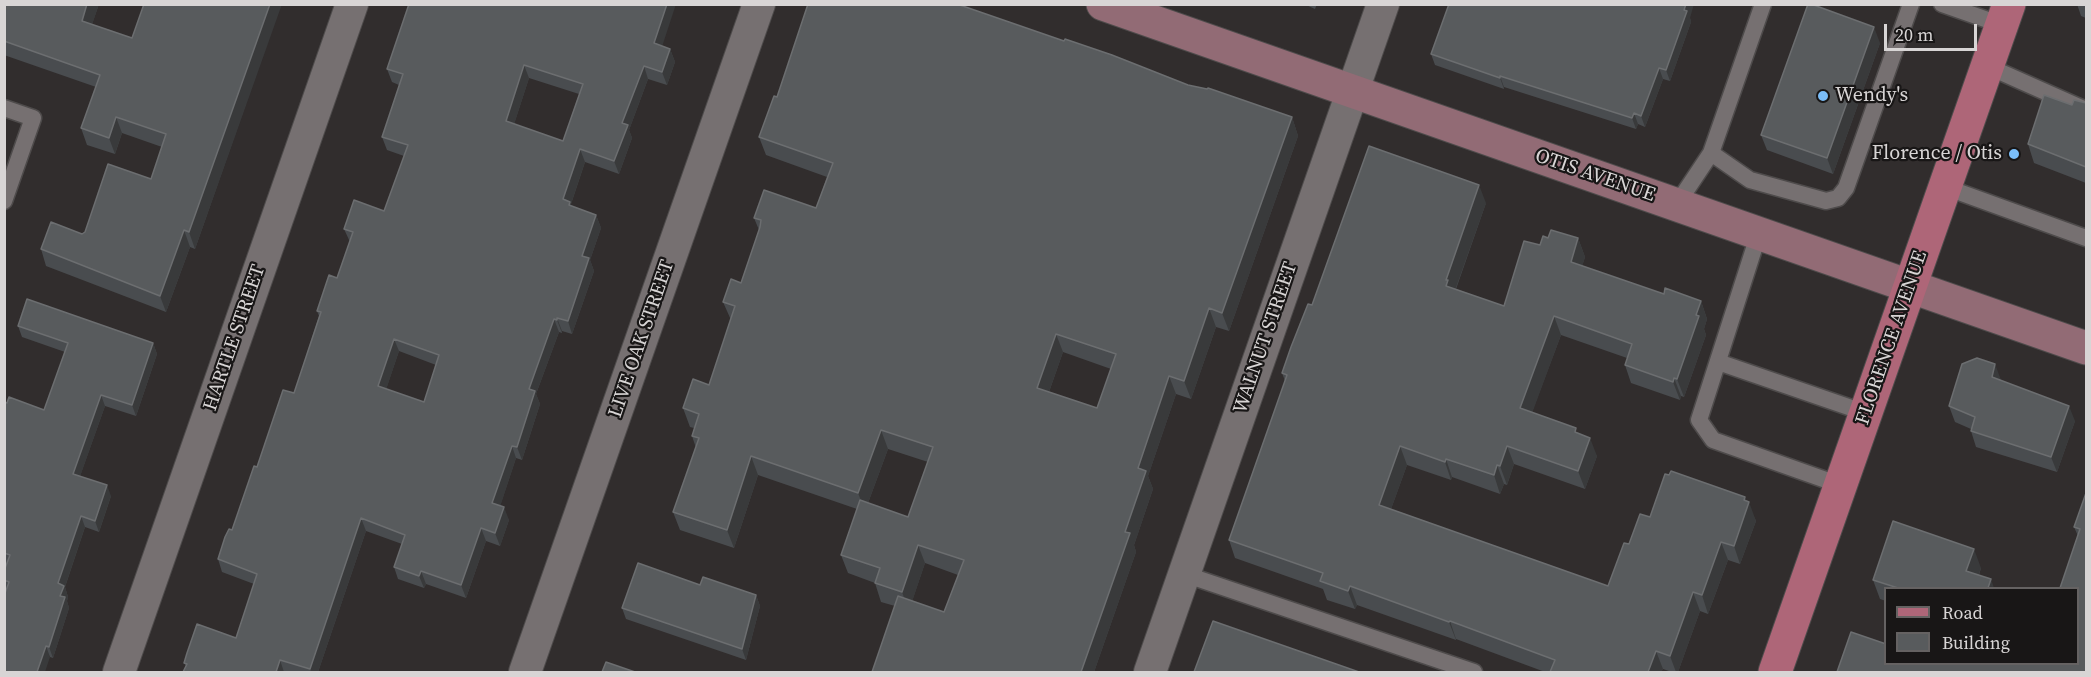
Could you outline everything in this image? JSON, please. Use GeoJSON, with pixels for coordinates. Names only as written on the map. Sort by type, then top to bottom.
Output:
{"type":"FeatureCollection","features":[{"type":"Feature","properties":{"kind":"main road","name":"FLORENCE AVENUE"},"geometry":{"type":"LineString","coordinates":[[1775,672],[2005,15]]}},
{"type":"Feature","properties":{"kind":"street","name":"HARTLE STREET"},"geometry":{"type":"LineString","coordinates":[[119,672],[352,4]]}},
{"type":"Feature","properties":{"kind":"street","name":"LIVE OAK STREET"},"geometry":{"type":"LineString","coordinates":[[525,672],[759,4]]}},
{"type":"Feature","properties":{"kind":"street","name":"OTIS AVENUE"},"geometry":{"type":"LineString","coordinates":[[1103,4],[2086,348]]}},
{"type":"Feature","properties":{"kind":"street","name":"WALNUT STREET"},"geometry":{"type":"LineString","coordinates":[[1150,672],[1383,4]]}},
{"type":"Feature","properties":{"kind":"lane"},"geometry":{"type":"LineString","coordinates":[[1677,204],[1711,153],[1763,4]]}},
{"type":"Feature","properties":{"kind":"lane"},"geometry":{"type":"LineString","coordinates":[[1711,153],[1750,180],[1826,201],[1839,198],[1846,188],[1911,4]]}},
{"type":"Feature","properties":{"kind":"lane"},"geometry":{"type":"LineString","coordinates":[[1942,4],[2005,15]]}},
{"type":"Feature","properties":{"kind":"lane"},"geometry":{"type":"LineString","coordinates":[[1987,66],[2086,110]]}},
{"type":"Feature","properties":{"kind":"lane"},"geometry":{"type":"LineString","coordinates":[[4,108],[33,118],[4,201]]}},
{"type":"Feature","properties":{"kind":"lane"},"geometry":{"type":"LineString","coordinates":[[1945,187],[2086,238]]}},
{"type":"Feature","properties":{"kind":"lane"},"geometry":{"type":"LineString","coordinates":[[1759,233],[1699,420],[1713,440],[1840,485]]}},
{"type":"Feature","properties":{"kind":"lane"},"geometry":{"type":"LineString","coordinates":[[1718,362],[1866,413]]}},
{"type":"Feature","properties":{"kind":"lane"},"geometry":{"type":"LineString","coordinates":[[1184,574],[1474,672]]}},
{"type":"Feature","properties":{"kind":"building"},"geometry":{"type":"Polygon","coordinates":[[[4,4],[87,4],[82,21],[132,38],[144,4],[270,4],[189,232],[184,230],[160,296],[41,249],[51,222],[82,234],[85,232],[108,164],[151,179],[166,134],[116,117],[109,138],[81,128],[100,75],[4,41],[4,4]]]}},
{"type":"Feature","properties":{"kind":"building"},"geometry":{"type":"Polygon","coordinates":[[[409,4],[667,4],[654,43],[670,49],[662,72],[644,66],[622,123],[628,125],[614,161],[580,149],[563,199],[570,202],[569,205],[596,215],[582,256],[589,258],[568,321],[554,319],[529,389],[535,391],[517,447],[512,446],[492,503],[504,507],[495,533],[481,528],[461,585],[421,571],[419,576],[394,567],[405,535],[361,518],[310,669],[280,660],[276,672],[183,672],[197,624],[236,638],[257,574],[218,559],[225,537],[229,529],[232,530],[254,466],[257,467],[283,390],[294,393],[321,312],[317,311],[329,275],[337,278],[353,232],[344,229],[354,200],[384,211],[408,145],[382,137],[403,74],[387,69],[409,4]],[[524,65],[506,121],[563,141],[583,84],[524,65]],[[394,339],[378,386],[424,402],[439,355],[394,339]]]}},
{"type":"Feature","properties":{"kind":"building"},"geometry":{"type":"Polygon","coordinates":[[[808,4],[957,4],[1112,55],[1188,85],[1208,88],[1292,117],[1222,313],[1209,308],[1184,381],[1169,376],[1138,468],[1146,471],[1125,532],[1130,533],[1081,672],[872,672],[898,596],[944,612],[964,560],[918,545],[902,592],[875,583],[880,568],[841,555],[860,500],[908,517],[933,447],[881,430],[858,493],[751,456],[727,530],[673,512],[699,438],[692,436],[699,414],[683,408],[693,379],[709,385],[735,306],[723,302],[731,279],[741,283],[760,227],[761,220],[754,218],[764,190],[816,208],[833,163],[759,137],[774,96],[777,97],[808,4]],[[1056,334],[1037,388],[1097,408],[1116,354],[1056,334]]]}},
{"type":"Feature","properties":{"kind":"building"},"geometry":{"type":"Polygon","coordinates":[[[1449,4],[1686,4],[1684,10],[1687,11],[1666,70],[1659,68],[1641,116],[1634,113],[1632,118],[1500,76],[1500,78],[1431,54],[1449,4]]]}},
{"type":"Feature","properties":{"kind":"building","name":"Wendy's"},"geometry":{"type":"Polygon","coordinates":[[[1808,4],[1874,27],[1827,158],[1761,135],[1808,4]]]}},
{"type":"Feature","properties":{"kind":"building"},"geometry":{"type":"Polygon","coordinates":[[[2044,95],[2072,105],[2074,100],[2086,103],[2086,167],[2028,144],[2044,95]]]}},
{"type":"Feature","properties":{"kind":"building"},"geometry":{"type":"Polygon","coordinates":[[[1369,146],[1479,185],[1446,280],[1448,280],[1446,286],[1504,306],[1524,241],[1540,245],[1543,236],[1548,238],[1551,230],[1578,238],[1571,262],[1664,294],[1665,288],[1701,301],[1696,315],[1699,316],[1677,379],[1674,378],[1673,382],[1625,365],[1632,344],[1554,316],[1520,408],[1576,428],[1575,432],[1590,438],[1578,471],[1507,446],[1494,475],[1446,459],[1445,462],[1400,446],[1379,505],[1608,586],[1624,543],[1629,544],[1640,514],[1650,517],[1665,474],[1669,475],[1671,471],[1745,497],[1744,500],[1749,502],[1734,546],[1721,542],[1702,595],[1693,592],[1670,656],[1656,651],[1648,672],[1550,672],[1555,660],[1350,586],[1348,591],[1320,581],[1323,573],[1229,540],[1287,375],[1282,373],[1291,347],[1308,304],[1312,305],[1369,146]]]}},
{"type":"Feature","properties":{"kind":"building"},"geometry":{"type":"Polygon","coordinates":[[[27,299],[153,343],[132,405],[101,395],[73,474],[107,485],[95,521],[81,516],[58,583],[64,586],[60,596],[65,597],[49,647],[46,646],[37,672],[4,672],[4,596],[9,582],[4,580],[4,571],[10,555],[4,553],[4,402],[7,403],[9,397],[44,410],[68,343],[18,326],[27,299]]]}},
{"type":"Feature","properties":{"kind":"building"},"geometry":{"type":"Polygon","coordinates":[[[1977,358],[1995,364],[1992,377],[2069,406],[2051,457],[1971,431],[1975,417],[1949,406],[1962,364],[1977,358]]]}},
{"type":"Feature","properties":{"kind":"building"},"geometry":{"type":"Polygon","coordinates":[[[2086,493],[2086,672],[1837,672],[1851,632],[1884,643],[1884,665],[2079,665],[2079,587],[2060,587],[2080,529],[2074,527],[2086,493]]]}},
{"type":"Feature","properties":{"kind":"building"},"geometry":{"type":"Polygon","coordinates":[[[1893,521],[1974,549],[1966,571],[1991,579],[1988,587],[1895,587],[1873,580],[1893,521]]]}},
{"type":"Feature","properties":{"kind":"building"},"geometry":{"type":"Polygon","coordinates":[[[638,563],[700,585],[703,577],[756,595],[742,649],[622,608],[638,563]]]}},
{"type":"Feature","properties":{"kind":"building"},"geometry":{"type":"Polygon","coordinates":[[[1213,621],[1359,672],[1194,672],[1213,621]]]}},
{"type":"Feature","properties":{"kind":"building"},"geometry":{"type":"Polygon","coordinates":[[[606,662],[635,672],[602,672],[606,662]]]}},
{"type":"Feature","properties":{"kind":"place","name":"Wendy's"},"geometry":{"type":"Point","coordinates":[1823,96]}},
{"type":"Feature","properties":{"kind":"place","name":"Florence / Otis"},"geometry":{"type":"Point","coordinates":[2014,154]}}]}
